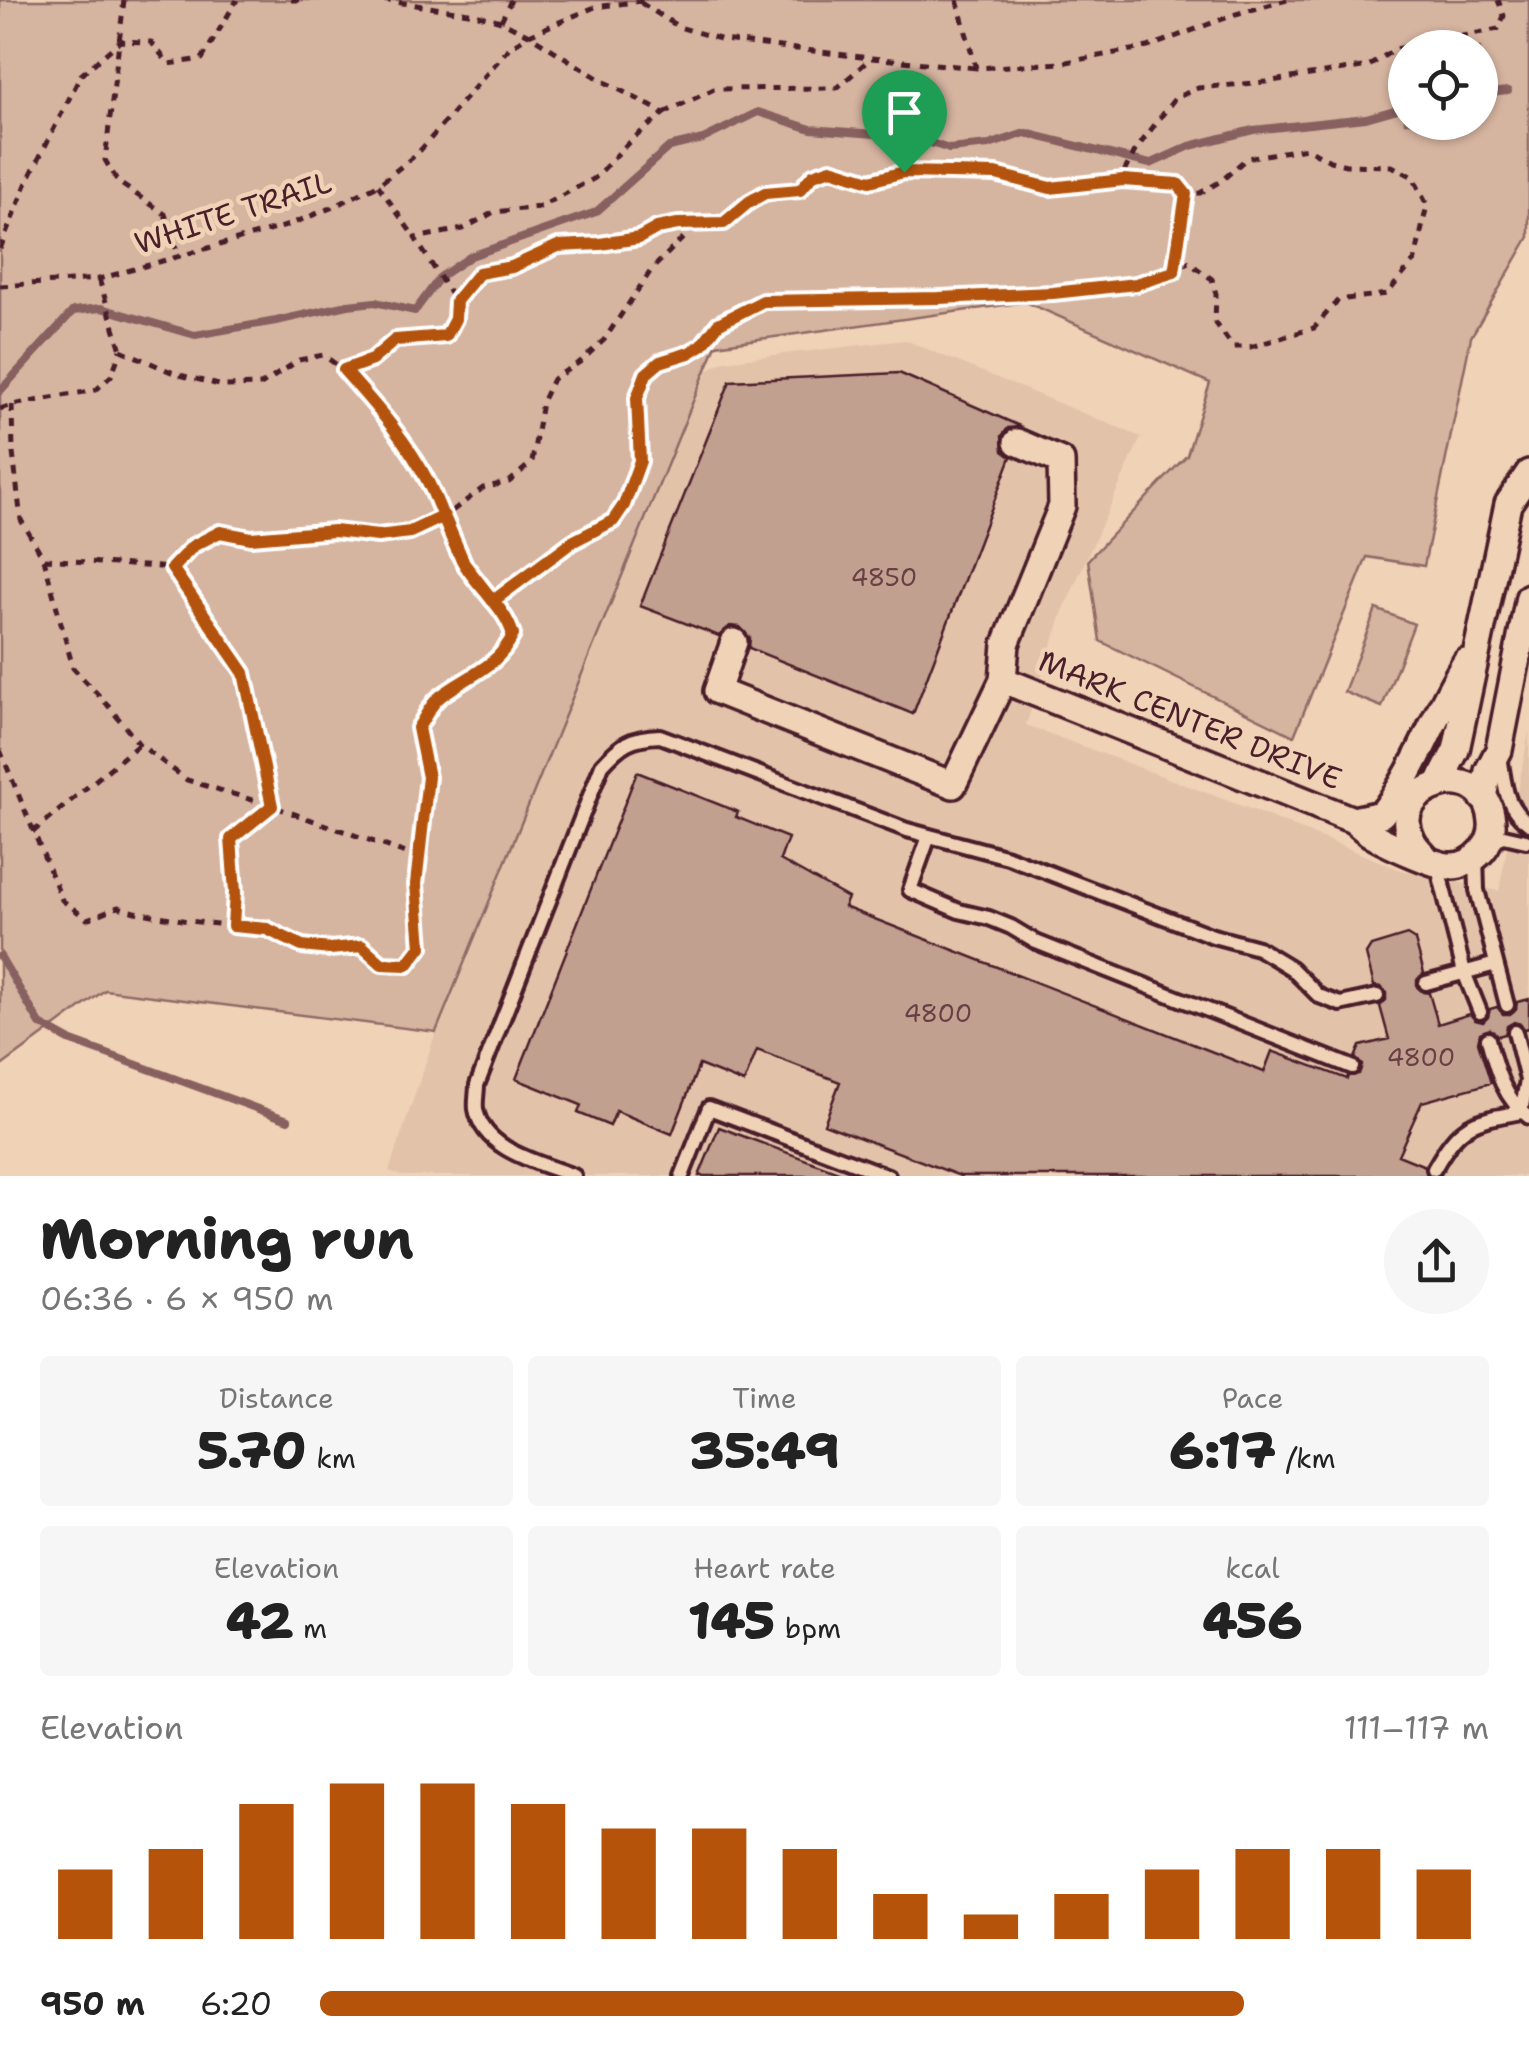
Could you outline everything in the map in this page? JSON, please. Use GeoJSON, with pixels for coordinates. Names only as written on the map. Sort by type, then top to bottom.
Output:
{"type":"FeatureCollection","features":[{"type":"Feature","properties":{"kind":"street","name":"MARK CENTER DRIVE"},"geometry":{"type":"LineString","coordinates":[[734,642],[716,691],[953,785],[1004,680],[1006,644],[1062,506],[1061,461],[1017,442]]}},
{"type":"Feature","properties":{"kind":"street","name":"MARK CENTER DRIVE"},"geometry":{"type":"LineString","coordinates":[[1440,784],[1456,750],[1477,645],[1529,473]]}},
{"type":"Feature","properties":{"kind":"street"},"geometry":{"type":"LineString","coordinates":[[1483,798],[1463,784],[1429,788],[1412,805],[1412,840],[1432,861],[1461,865],[1482,850],[1492,832],[1492,820],[1483,798],[1488,771],[1499,750],[1529,597]]}},
{"type":"Feature","properties":{"kind":"street","name":"MARK CENTER DRIVE"},"geometry":{"type":"LineString","coordinates":[[1352,820],[1382,814],[1401,790],[1450,689],[1477,645]]}},
{"type":"Feature","properties":{"kind":"street","name":"MARK CENTER DRIVE"},"geometry":{"type":"LineString","coordinates":[[1004,680],[1352,820],[1373,836],[1432,861]]}},
{"type":"Feature","properties":{"kind":"lane"},"geometry":{"type":"LineString","coordinates":[[574,1176],[508,1149],[487,1134],[476,1110],[477,1084],[602,765],[618,747],[639,737],[660,736],[908,830],[1008,857],[1213,936],[1258,948],[1292,968],[1319,996],[1340,1004],[1377,996]]}},
{"type":"Feature","properties":{"kind":"lane"},"geometry":{"type":"LineString","coordinates":[[1499,750],[1506,797],[1516,816],[1529,824]]}},
{"type":"Feature","properties":{"kind":"lane"},"geometry":{"type":"LineString","coordinates":[[929,836],[910,890],[959,911],[1000,922],[1036,942],[1352,1067]]}},
{"type":"Feature","properties":{"kind":"lane"},"geometry":{"type":"LineString","coordinates":[[1507,1005],[1478,890],[1482,850],[1504,836],[1526,841]]}},
{"type":"Feature","properties":{"kind":"lane"},"geometry":{"type":"LineString","coordinates":[[1432,861],[1464,972],[1480,1012]]}},
{"type":"Feature","properties":{"kind":"lane"},"geometry":{"type":"LineString","coordinates":[[1426,983],[1496,964]]}},
{"type":"Feature","properties":{"kind":"lane"},"geometry":{"type":"LineString","coordinates":[[1515,1032],[1527,1080],[1525,1114]]}},
{"type":"Feature","properties":{"kind":"lane"},"geometry":{"type":"LineString","coordinates":[[1488,1039],[1500,1083],[1525,1114]]}},
{"type":"Feature","properties":{"kind":"lane"},"geometry":{"type":"LineString","coordinates":[[682,1176],[709,1108],[888,1176]]}},
{"type":"Feature","properties":{"kind":"lane"},"geometry":{"type":"LineString","coordinates":[[1434,1169],[1450,1142],[1468,1126],[1490,1118],[1525,1114]]}},
{"type":"Feature","properties":{"kind":"path"},"geometry":{"type":"LineString","coordinates":[[124,0],[105,160],[118,182],[166,214],[180,257]]}},
{"type":"Feature","properties":{"kind":"path"},"geometry":{"type":"LineString","coordinates":[[0,250],[27,182],[81,75],[120,41],[151,42],[169,64],[202,60],[237,0]]}},
{"type":"Feature","properties":{"kind":"path"},"geometry":{"type":"LineString","coordinates":[[291,0],[301,0]]}},
{"type":"Feature","properties":{"kind":"path"},"geometry":{"type":"LineString","coordinates":[[383,0],[501,21],[664,113]]}},
{"type":"Feature","properties":{"kind":"path"},"geometry":{"type":"LineString","coordinates":[[501,21],[512,0]]}},
{"type":"Feature","properties":{"kind":"path"},"geometry":{"type":"LineString","coordinates":[[957,0],[976,68]]}},
{"type":"Feature","properties":{"kind":"path"},"geometry":{"type":"LineString","coordinates":[[644,1],[679,27],[722,40],[976,68],[1061,63],[1148,48],[1236,14],[1287,0]]}},
{"type":"Feature","properties":{"kind":"path"},"geometry":{"type":"LineString","coordinates":[[1123,180],[1135,151],[1175,98],[1198,88],[1368,66],[1394,49],[1498,29],[1504,16],[1498,0]]}},
{"type":"Feature","properties":{"kind":"path","name":"WHITE TRAIL"},"geometry":{"type":"LineString","coordinates":[[0,286],[98,279],[286,226],[378,185],[418,153],[510,48],[529,35],[595,7],[644,1]]}},
{"type":"Feature","properties":{"kind":"path"},"geometry":{"type":"LineString","coordinates":[[415,238],[463,229],[494,212],[540,208],[595,178],[664,113],[714,89],[836,88],[871,58]]}},
{"type":"Feature","properties":{"kind":"path"},"geometry":{"type":"LineString","coordinates":[[493,601],[572,542],[613,521],[624,505],[640,461],[637,398],[646,374],[660,362],[702,345],[718,324],[763,301],[1053,293],[1136,284],[1174,272],[1188,262],[1212,278],[1215,322],[1233,347],[1250,347],[1314,328],[1338,300],[1387,294],[1415,260],[1427,205],[1413,178],[1392,166],[1330,161],[1307,148],[1247,158],[1221,181],[1186,194]]}},
{"type":"Feature","properties":{"kind":"path"},"geometry":{"type":"LineString","coordinates":[[344,370],[372,360],[395,340],[446,336],[455,319],[456,301],[479,273],[512,267],[558,246],[639,238],[657,228],[678,224],[724,223],[765,193],[800,190],[813,175],[831,169],[870,181],[904,172],[996,174],[1050,188],[1123,180],[1178,184],[1186,194],[1174,272]]}},
{"type":"Feature","properties":{"kind":"path"},"geometry":{"type":"LineString","coordinates":[[378,185],[456,301]]}},
{"type":"Feature","properties":{"kind":"path"},"geometry":{"type":"LineString","coordinates":[[172,568],[193,546],[220,532],[251,538],[334,531],[378,536],[410,532],[444,516],[483,488],[509,482],[532,462],[542,402],[552,380],[604,340],[652,269],[698,223]]}},
{"type":"Feature","properties":{"kind":"path"},"geometry":{"type":"LineString","coordinates":[[0,409],[96,390],[111,376],[121,350],[98,279]]}},
{"type":"Feature","properties":{"kind":"path"},"geometry":{"type":"LineString","coordinates":[[0,750],[62,900],[88,918],[118,906],[170,918],[267,929],[302,946],[362,946],[382,964],[407,965],[421,947],[416,884],[428,777],[418,728],[437,698],[504,652],[513,635],[509,621],[465,565],[426,477],[394,426],[344,370],[323,356],[299,360],[262,386],[223,386],[176,374],[121,350]]}},
{"type":"Feature","properties":{"kind":"path"},"geometry":{"type":"LineString","coordinates":[[12,405],[21,520],[44,559],[73,668],[139,744],[187,780],[420,858]]}},
{"type":"Feature","properties":{"kind":"path"},"geometry":{"type":"LineString","coordinates":[[44,559],[172,568]]}},
{"type":"Feature","properties":{"kind":"path"},"geometry":{"type":"LineString","coordinates":[[172,568],[244,673],[272,806]]}},
{"type":"Feature","properties":{"kind":"path"},"geometry":{"type":"LineString","coordinates":[[33,832],[139,744]]}},
{"type":"Feature","properties":{"kind":"path"},"geometry":{"type":"LineString","coordinates":[[233,926],[231,839],[272,806]]}},
{"type":"Feature","properties":{"kind":"shaded area"},"geometry":{"type":"Polygon","coordinates":[[[0,0],[1529,0],[1529,237],[1471,337],[1424,566],[1367,557],[1294,736],[1100,641],[1088,560],[1187,455],[1210,383],[1026,302],[716,345],[436,1032],[105,990],[0,1067],[0,0]]]}},
{"type":"Feature","properties":{"kind":"shaded area"},"geometry":{"type":"Polygon","coordinates":[[[905,340],[1141,437],[1063,611],[1026,725],[1401,870],[1499,891],[1529,731],[1529,1176],[402,1176],[389,1171],[436,1032],[705,371],[724,361],[905,340]]]}},
{"type":"Feature","properties":{"kind":"shaded area"},"geometry":{"type":"Polygon","coordinates":[[[1376,609],[1414,624],[1382,707],[1344,692],[1376,609]]]}},
{"type":"Feature","properties":{"kind":"building"},"geometry":{"type":"Polygon","coordinates":[[[899,373],[1022,427],[1008,428],[1002,436],[1003,451],[1011,457],[913,714],[749,648],[750,638],[740,627],[730,626],[719,636],[640,606],[730,381],[899,373]]]}},
{"type":"Feature","properties":{"kind":"building"},"geometry":{"type":"Polygon","coordinates":[[[637,772],[738,812],[736,817],[788,838],[780,860],[848,898],[844,907],[1264,1072],[1272,1051],[1347,1079],[1359,1074],[1362,1065],[1355,1058],[1360,1046],[1389,1039],[1380,1006],[1386,993],[1374,986],[1366,954],[1371,946],[1407,935],[1415,940],[1424,973],[1417,980],[1417,987],[1429,993],[1438,1024],[1470,1014],[1483,1022],[1490,1009],[1497,1007],[1503,1014],[1510,1014],[1517,1002],[1529,999],[1529,1028],[1514,1022],[1507,1026],[1505,1034],[1498,1036],[1490,1029],[1480,1033],[1478,1042],[1491,1083],[1422,1102],[1398,1155],[1425,1166],[1427,1176],[960,1176],[824,1124],[840,1082],[757,1050],[744,1083],[699,1065],[672,1134],[616,1111],[610,1126],[578,1113],[581,1105],[516,1079],[637,772]]]}},
{"type":"Feature","properties":{"kind":"building"},"geometry":{"type":"Polygon","coordinates":[[[719,1127],[844,1174],[844,1176],[699,1176],[719,1127]]]}},
{"type":"Feature","properties":{"kind":"waterway"},"geometry":{"type":"LineString","coordinates":[[1498,92],[1508,91]]}},
{"type":"Feature","properties":{"kind":"waterway"},"geometry":{"type":"LineString","coordinates":[[0,391],[73,311],[101,308],[195,335],[375,302],[415,311],[440,277],[471,256],[596,212],[669,147],[703,139],[758,112],[811,129],[913,137],[949,149],[989,145],[1025,133],[1150,164],[1190,146],[1253,130],[1366,118],[1388,112]]}},
{"type":"Feature","properties":{"kind":"waterway"},"geometry":{"type":"LineString","coordinates":[[0,956],[40,1024],[69,1040],[288,1120]]}},
{"type":"Feature","properties":{"kind":"route"},"geometry":{"type":"LineString","coordinates":[[904,172],[870,181],[831,169],[813,175],[800,190],[765,193],[724,223],[678,224],[657,228],[639,238],[558,246],[512,267],[479,273],[456,301],[455,319],[446,336],[395,340],[372,360],[344,370],[394,426],[426,477],[444,516],[465,565],[509,621],[513,635],[504,652],[437,698],[418,728],[428,777],[416,884],[421,947],[407,965],[382,964],[362,946],[302,946],[267,929],[233,926],[231,839],[272,806],[244,673],[172,568],[193,546],[220,532],[251,538],[334,531],[378,536],[410,532],[444,516],[465,565],[493,601],[539,569],[572,542],[613,521],[624,505],[640,461],[637,398],[646,374],[660,362],[702,345],[718,324],[763,301],[1053,293],[1136,284],[1174,272],[1186,194],[1178,184],[1123,180],[1050,188],[996,174],[904,172]]}}]}
